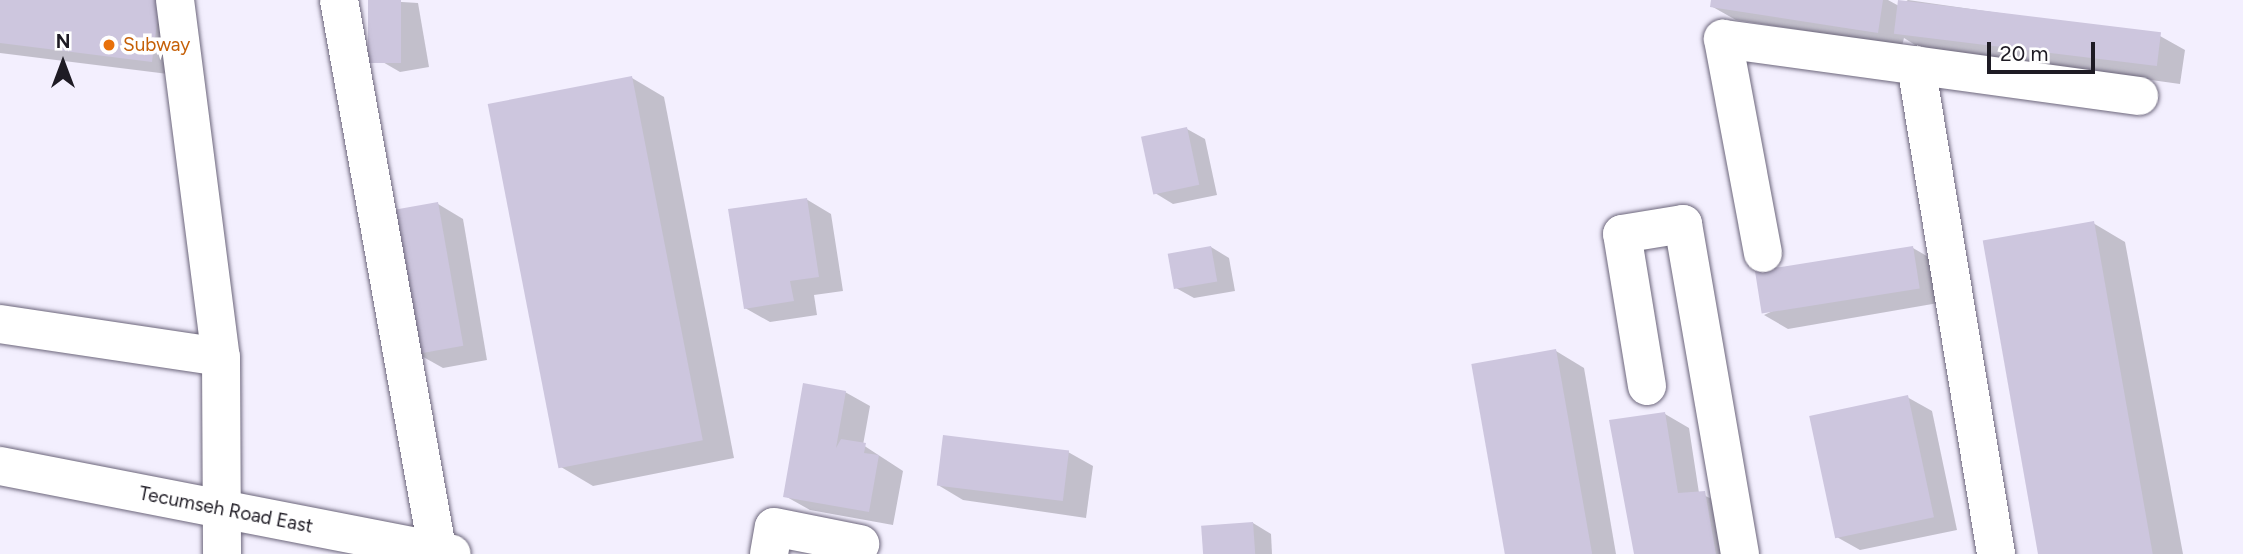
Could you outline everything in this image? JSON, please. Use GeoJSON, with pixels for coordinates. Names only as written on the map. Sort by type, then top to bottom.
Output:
{"type":"FeatureCollection","features":[{"type":"Feature","properties":{"kind":"main road"},"geometry":{"type":"LineString","coordinates":[[175,0],[221,356],[222,554]]}},
{"type":"Feature","properties":{"kind":"main road"},"geometry":{"type":"LineString","coordinates":[[339,0],[442,553]]}},
{"type":"Feature","properties":{"kind":"main road"},"geometry":{"type":"LineString","coordinates":[[1763,253],[1723,39],[2139,96]]}},
{"type":"Feature","properties":{"kind":"main road"},"geometry":{"type":"LineString","coordinates":[[1916,65],[1990,550]]}},
{"type":"Feature","properties":{"kind":"main road"},"geometry":{"type":"LineString","coordinates":[[1647,386],[1622,234],[1684,224],[1740,554]]}},
{"type":"Feature","properties":{"kind":"main road"},"geometry":{"type":"LineString","coordinates":[[0,324],[221,356]]}},
{"type":"Feature","properties":{"kind":"main road","name":"Tecumseh Road East"},"geometry":{"type":"LineString","coordinates":[[0,466],[442,553]]}},
{"type":"Feature","properties":{"kind":"main road"},"geometry":{"type":"LineString","coordinates":[[769,554],[774,527],[860,544]]}},
{"type":"Feature","properties":{"kind":"building"},"geometry":{"type":"Polygon","coordinates":[[[0,0],[160,0],[152,62],[0,43],[0,0]]]}},
{"type":"Feature","properties":{"kind":"building"},"geometry":{"type":"Polygon","coordinates":[[[368,0],[401,0],[401,63],[368,63],[368,0]]]}},
{"type":"Feature","properties":{"kind":"building"},"geometry":{"type":"Polygon","coordinates":[[[1711,0],[1883,0],[1878,33],[1710,7],[1711,0]]]}},
{"type":"Feature","properties":{"kind":"building"},"geometry":{"type":"Polygon","coordinates":[[[1898,0],[2161,32],[2157,66],[1894,34],[1898,0]]]}},
{"type":"Feature","properties":{"kind":"building"},"geometry":{"type":"Polygon","coordinates":[[[632,76],[703,440],[558,468],[488,104],[632,76]]]}},
{"type":"Feature","properties":{"kind":"building"},"geometry":{"type":"Polygon","coordinates":[[[1187,127],[1199,185],[1153,194],[1141,137],[1187,127]]]}},
{"type":"Feature","properties":{"kind":"building"},"geometry":{"type":"Polygon","coordinates":[[[807,198],[819,277],[790,281],[794,301],[744,309],[728,209],[807,198]]]}},
{"type":"Feature","properties":{"kind":"building"},"geometry":{"type":"Polygon","coordinates":[[[438,202],[463,346],[417,354],[392,210],[438,202]]]}},
{"type":"Feature","properties":{"kind":"building"},"geometry":{"type":"Polygon","coordinates":[[[2094,221],[2153,554],[2038,554],[1983,241],[2094,221]]]}},
{"type":"Feature","properties":{"kind":"building"},"geometry":{"type":"Polygon","coordinates":[[[1211,246],[1217,281],[1174,289],[1168,254],[1211,246]]]}},
{"type":"Feature","properties":{"kind":"building"},"geometry":{"type":"Polygon","coordinates":[[[1913,246],[1920,288],[1762,314],[1755,271],[1913,246]]]}},
{"type":"Feature","properties":{"kind":"building"},"geometry":{"type":"Polygon","coordinates":[[[1556,349],[1592,554],[1505,554],[1471,364],[1556,349]]]}},
{"type":"Feature","properties":{"kind":"building"},"geometry":{"type":"Polygon","coordinates":[[[803,383],[846,391],[836,448],[841,439],[866,443],[864,453],[879,455],[869,512],[783,497],[803,383]]]}},
{"type":"Feature","properties":{"kind":"building"},"geometry":{"type":"Polygon","coordinates":[[[1908,395],[1934,517],[1835,538],[1809,416],[1908,395]]]}},
{"type":"Feature","properties":{"kind":"building"},"geometry":{"type":"Polygon","coordinates":[[[1665,412],[1678,493],[1705,491],[1716,554],[1634,554],[1609,420],[1665,412]]]}},
{"type":"Feature","properties":{"kind":"building"},"geometry":{"type":"Polygon","coordinates":[[[943,435],[1069,450],[1063,501],[937,486],[943,435]]]}},
{"type":"Feature","properties":{"kind":"building"},"geometry":{"type":"Polygon","coordinates":[[[1253,522],[1255,554],[1203,554],[1201,526],[1253,522]]]}},
{"type":"Feature","properties":{"kind":"place","name":"Subway"},"geometry":{"type":"Point","coordinates":[109,45]}}]}
